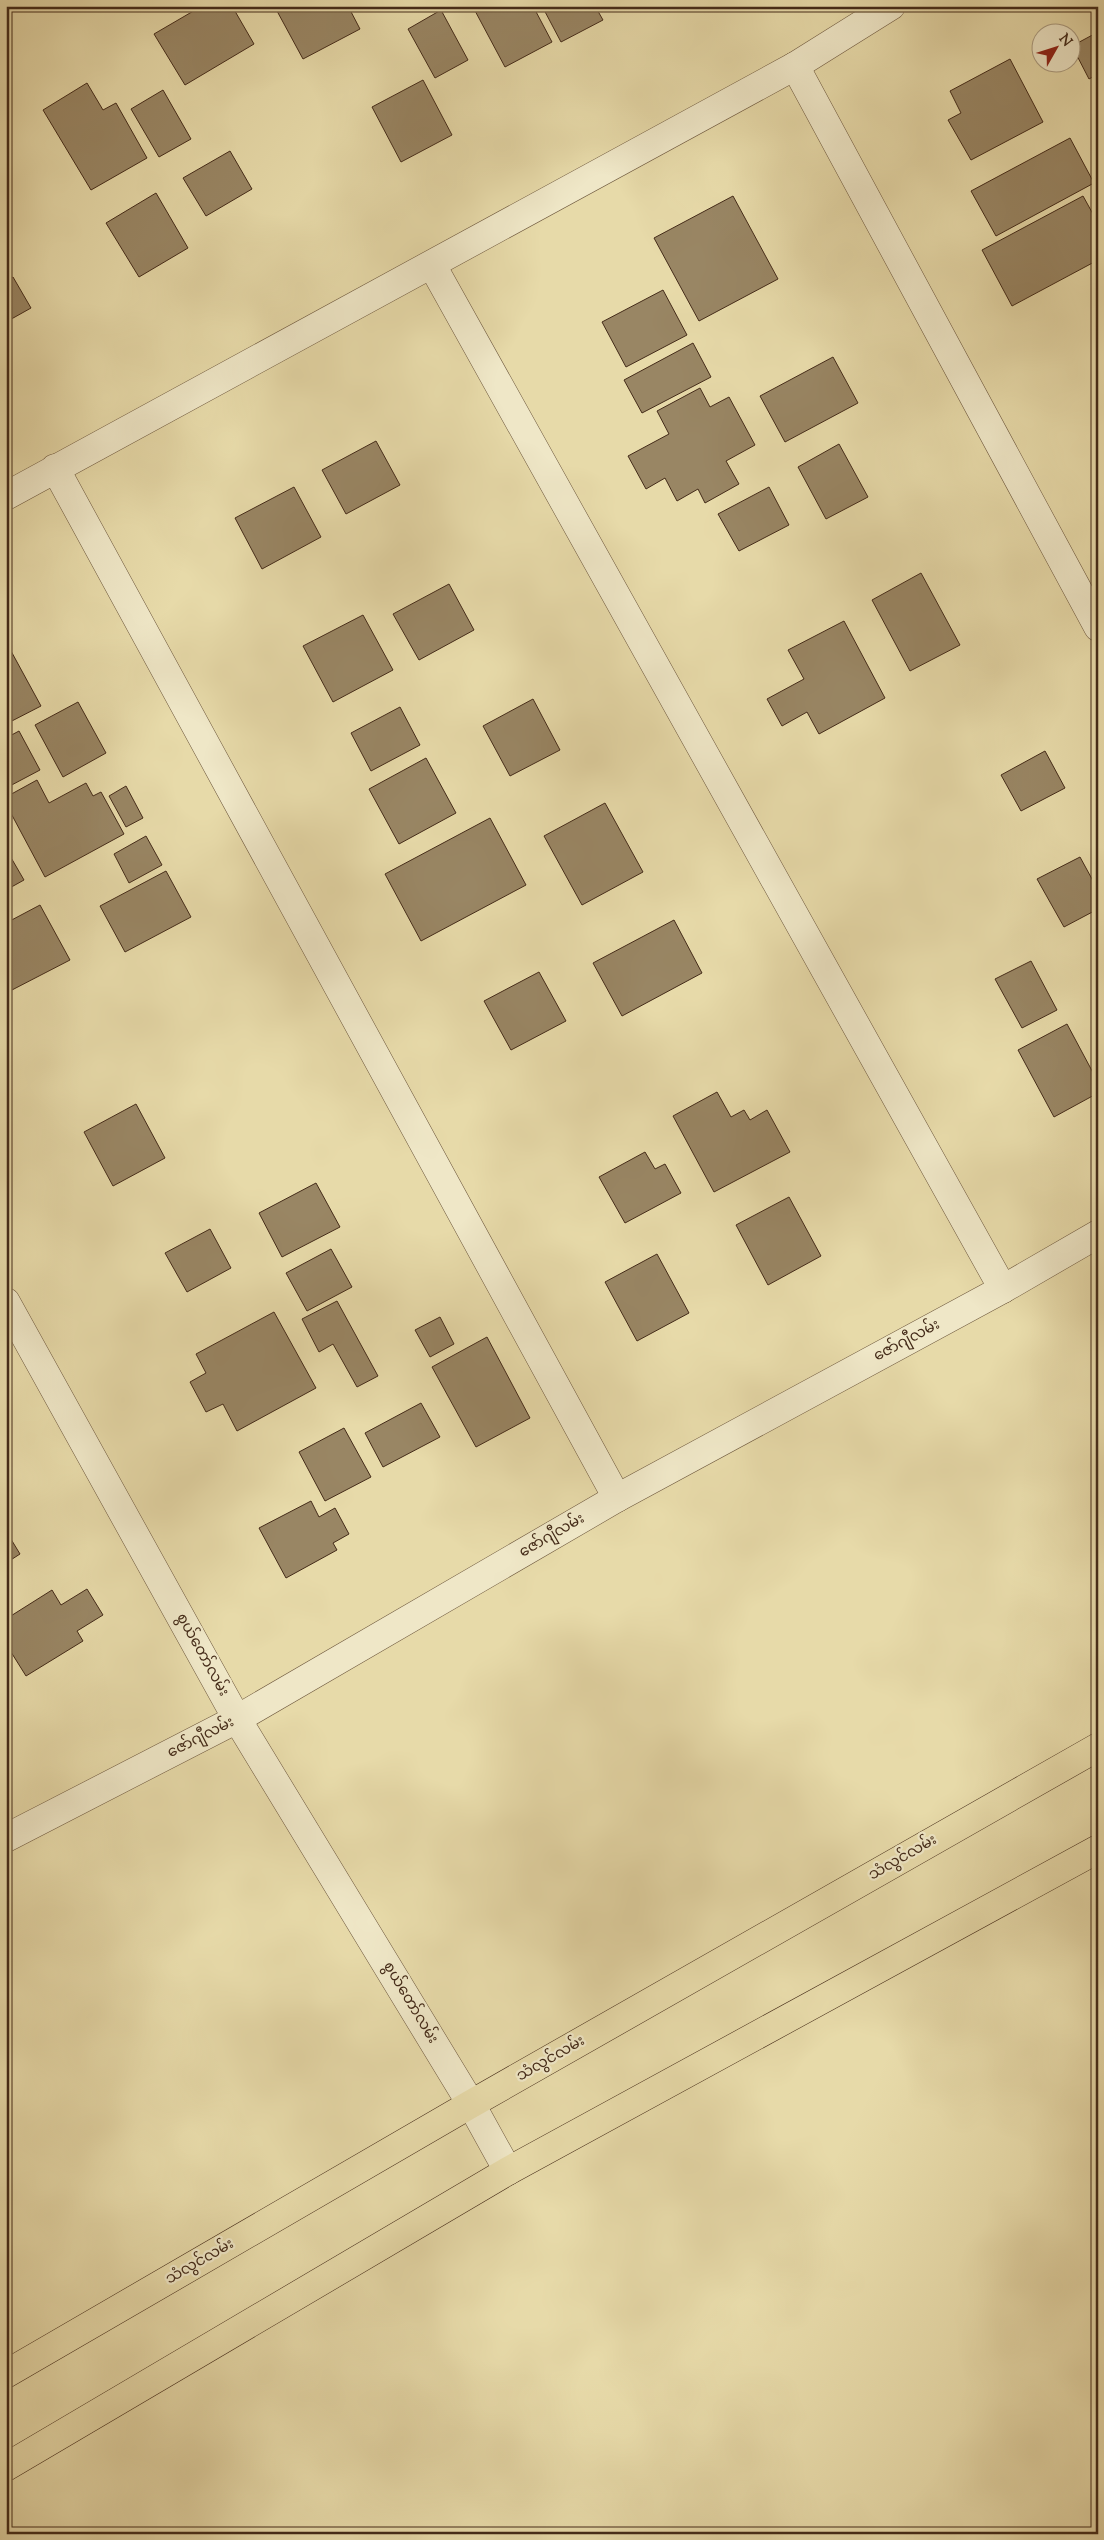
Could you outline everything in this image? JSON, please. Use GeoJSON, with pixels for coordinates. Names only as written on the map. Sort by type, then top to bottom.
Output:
{"type":"FeatureCollection","features":[{"type":"Feature","properties":{"kind":"main road","name":"သံလွင်လမ်း"},"geometry":{"type":"LineString","coordinates":[[6,2374],[471,2104],[1098,1747]]}},
{"type":"Feature","properties":{"kind":"main road"},"geometry":{"type":"LineString","coordinates":[[6,2467],[508,2171],[1098,1849]]}},
{"type":"Feature","properties":{"kind":"street"},"geometry":{"type":"LineString","coordinates":[[6,496],[432,266],[795,66],[891,6]]}},
{"type":"Feature","properties":{"kind":"street"},"geometry":{"type":"LineString","coordinates":[[795,66],[1098,627]]}},
{"type":"Feature","properties":{"kind":"street"},"geometry":{"type":"LineString","coordinates":[[432,266],[1003,1288]]}},
{"type":"Feature","properties":{"kind":"street"},"geometry":{"type":"LineString","coordinates":[[55,468],[617,1498]]}},
{"type":"Feature","properties":{"kind":"street","name":"ဇော်ဂျီလမ်း"},"geometry":{"type":"LineString","coordinates":[[6,1838],[237,1719],[617,1498],[1003,1288],[1098,1234]]}},
{"type":"Feature","properties":{"kind":"street","name":"စွယ်တော်လမ်း"},"geometry":{"type":"LineString","coordinates":[[6,1302],[237,1719],[471,2104],[508,2171]]}},
{"type":"Feature","properties":{"kind":"building"},"geometry":{"type":"Polygon","coordinates":[[[202,6],[232,6],[254,44],[185,85],[154,34],[202,6]]]}},
{"type":"Feature","properties":{"kind":"building"},"geometry":{"type":"Polygon","coordinates":[[[285,6],[348,6],[360,29],[303,59],[277,11],[285,6]]]}},
{"type":"Feature","properties":{"kind":"building"},"geometry":{"type":"Polygon","coordinates":[[[533,6],[552,42],[505,67],[473,7],[533,6]]]}},
{"type":"Feature","properties":{"kind":"building"},"geometry":{"type":"Polygon","coordinates":[[[542,6],[595,6],[603,20],[561,42],[542,6]]]}},
{"type":"Feature","properties":{"kind":"building"},"geometry":{"type":"Polygon","coordinates":[[[441,10],[468,60],[435,78],[408,29],[441,10]]]}},
{"type":"Feature","properties":{"kind":"building"},"geometry":{"type":"Polygon","coordinates":[[[1098,32],[1098,74],[1089,79],[1082,65],[1082,41],[1098,32]]]}},
{"type":"Feature","properties":{"kind":"building"},"geometry":{"type":"Polygon","coordinates":[[[1010,59],[1043,122],[971,160],[948,120],[961,113],[950,91],[1010,59]]]}},
{"type":"Feature","properties":{"kind":"building"},"geometry":{"type":"Polygon","coordinates":[[[423,80],[452,135],[401,162],[372,107],[423,80]]]}},
{"type":"Feature","properties":{"kind":"building"},"geometry":{"type":"Polygon","coordinates":[[[87,83],[103,110],[116,103],[147,158],[91,190],[43,110],[87,83]]]}},
{"type":"Feature","properties":{"kind":"building"},"geometry":{"type":"Polygon","coordinates":[[[163,90],[191,139],[159,157],[131,109],[163,90]]]}},
{"type":"Feature","properties":{"kind":"building"},"geometry":{"type":"Polygon","coordinates":[[[1070,138],[1094,183],[996,236],[971,191],[1070,138]]]}},
{"type":"Feature","properties":{"kind":"building"},"geometry":{"type":"Polygon","coordinates":[[[230,151],[252,189],[206,216],[183,178],[230,151]]]}},
{"type":"Feature","properties":{"kind":"building"},"geometry":{"type":"Polygon","coordinates":[[[156,193],[188,248],[139,277],[106,223],[156,193]]]}},
{"type":"Feature","properties":{"kind":"building"},"geometry":{"type":"Polygon","coordinates":[[[733,196],[778,279],[699,321],[654,238],[733,196]]]}},
{"type":"Feature","properties":{"kind":"building"},"geometry":{"type":"Polygon","coordinates":[[[1083,196],[1098,223],[1098,260],[1012,306],[982,250],[1083,196]]]}},
{"type":"Feature","properties":{"kind":"building"},"geometry":{"type":"Polygon","coordinates":[[[13,277],[31,308],[6,322],[6,281],[13,277]]]}},
{"type":"Feature","properties":{"kind":"building"},"geometry":{"type":"Polygon","coordinates":[[[663,290],[687,335],[626,367],[602,322],[663,290]]]}},
{"type":"Feature","properties":{"kind":"building"},"geometry":{"type":"Polygon","coordinates":[[[693,343],[711,377],[642,413],[624,380],[693,343]]]}},
{"type":"Feature","properties":{"kind":"building"},"geometry":{"type":"Polygon","coordinates":[[[833,357],[858,403],[785,442],[760,396],[833,357]]]}},
{"type":"Feature","properties":{"kind":"building"},"geometry":{"type":"Polygon","coordinates":[[[700,388],[710,407],[729,397],[755,445],[726,461],[739,484],[705,503],[698,489],[677,501],[665,478],[646,489],[628,456],[669,434],[657,411],[700,388]]]}},
{"type":"Feature","properties":{"kind":"building"},"geometry":{"type":"Polygon","coordinates":[[[376,441],[400,485],[346,514],[322,470],[376,441]]]}},
{"type":"Feature","properties":{"kind":"building"},"geometry":{"type":"Polygon","coordinates":[[[839,444],[868,497],[826,519],[798,467],[839,444]]]}},
{"type":"Feature","properties":{"kind":"building"},"geometry":{"type":"Polygon","coordinates":[[[294,487],[321,537],[262,569],[235,518],[294,487]]]}},
{"type":"Feature","properties":{"kind":"building"},"geometry":{"type":"Polygon","coordinates":[[[769,487],[789,525],[739,551],[718,514],[769,487]]]}},
{"type":"Feature","properties":{"kind":"building"},"geometry":{"type":"Polygon","coordinates":[[[921,573],[960,645],[910,671],[872,600],[921,573]]]}},
{"type":"Feature","properties":{"kind":"building"},"geometry":{"type":"Polygon","coordinates":[[[449,584],[474,630],[419,660],[393,614],[449,584]]]}},
{"type":"Feature","properties":{"kind":"building"},"geometry":{"type":"Polygon","coordinates":[[[363,615],[393,670],[333,702],[303,646],[363,615]]]}},
{"type":"Feature","properties":{"kind":"building"},"geometry":{"type":"Polygon","coordinates":[[[844,621],[885,698],[819,734],[807,712],[782,726],[767,699],[804,679],[788,650],[844,621]]]}},
{"type":"Feature","properties":{"kind":"building"},"geometry":{"type":"Polygon","coordinates":[[[11,651],[41,706],[6,724],[6,653],[11,651]]]}},
{"type":"Feature","properties":{"kind":"building"},"geometry":{"type":"Polygon","coordinates":[[[533,699],[560,750],[510,776],[483,726],[533,699]]]}},
{"type":"Feature","properties":{"kind":"building"},"geometry":{"type":"Polygon","coordinates":[[[78,702],[106,753],[63,777],[35,725],[78,702]]]}},
{"type":"Feature","properties":{"kind":"building"},"geometry":{"type":"Polygon","coordinates":[[[400,707],[420,745],[371,771],[351,733],[400,707]]]}},
{"type":"Feature","properties":{"kind":"building"},"geometry":{"type":"Polygon","coordinates":[[[19,731],[40,770],[6,788],[6,738],[19,731]]]}},
{"type":"Feature","properties":{"kind":"building"},"geometry":{"type":"Polygon","coordinates":[[[1045,751],[1065,788],[1021,811],[1001,775],[1045,751]]]}},
{"type":"Feature","properties":{"kind":"building"},"geometry":{"type":"Polygon","coordinates":[[[426,758],[456,813],[399,844],[369,789],[426,758]]]}},
{"type":"Feature","properties":{"kind":"building"},"geometry":{"type":"Polygon","coordinates":[[[37,780],[49,803],[86,783],[93,796],[101,792],[124,834],[45,877],[6,804],[6,797],[37,780]]]}},
{"type":"Feature","properties":{"kind":"building"},"geometry":{"type":"Polygon","coordinates":[[[126,786],[143,818],[126,827],[109,796],[126,786]]]}},
{"type":"Feature","properties":{"kind":"building"},"geometry":{"type":"Polygon","coordinates":[[[605,803],[643,872],[582,905],[544,836],[605,803]]]}},
{"type":"Feature","properties":{"kind":"building"},"geometry":{"type":"Polygon","coordinates":[[[490,818],[526,885],[421,941],[385,874],[490,818]]]}},
{"type":"Feature","properties":{"kind":"building"},"geometry":{"type":"Polygon","coordinates":[[[146,836],[162,865],[129,883],[114,854],[146,836]]]}},
{"type":"Feature","properties":{"kind":"building"},"geometry":{"type":"Polygon","coordinates":[[[6,849],[24,880],[6,890],[6,849]]]}},
{"type":"Feature","properties":{"kind":"building"},"geometry":{"type":"Polygon","coordinates":[[[1080,857],[1098,890],[1098,909],[1064,927],[1037,879],[1080,857]]]}},
{"type":"Feature","properties":{"kind":"building"},"geometry":{"type":"Polygon","coordinates":[[[166,871],[191,917],[125,952],[100,906],[166,871]]]}},
{"type":"Feature","properties":{"kind":"building"},"geometry":{"type":"Polygon","coordinates":[[[40,905],[70,960],[10,991],[6,985],[6,923],[40,905]]]}},
{"type":"Feature","properties":{"kind":"building"},"geometry":{"type":"Polygon","coordinates":[[[674,920],[702,973],[622,1016],[593,963],[674,920]]]}},
{"type":"Feature","properties":{"kind":"building"},"geometry":{"type":"Polygon","coordinates":[[[1031,961],[1057,1010],[1022,1028],[995,979],[1031,961]]]}},
{"type":"Feature","properties":{"kind":"building"},"geometry":{"type":"Polygon","coordinates":[[[539,972],[566,1021],[511,1050],[484,1001],[539,972]]]}},
{"type":"Feature","properties":{"kind":"building"},"geometry":{"type":"Polygon","coordinates":[[[1067,1024],[1098,1082],[1098,1093],[1054,1117],[1018,1050],[1067,1024]]]}},
{"type":"Feature","properties":{"kind":"building"},"geometry":{"type":"Polygon","coordinates":[[[717,1092],[731,1117],[744,1110],[750,1120],[767,1110],[790,1152],[714,1192],[673,1116],[717,1092]]]}},
{"type":"Feature","properties":{"kind":"building"},"geometry":{"type":"Polygon","coordinates":[[[136,1104],[165,1158],[113,1186],[84,1132],[136,1104]]]}},
{"type":"Feature","properties":{"kind":"building"},"geometry":{"type":"Polygon","coordinates":[[[645,1152],[655,1169],[665,1164],[681,1193],[625,1223],[599,1177],[645,1152]]]}},
{"type":"Feature","properties":{"kind":"building"},"geometry":{"type":"Polygon","coordinates":[[[316,1183],[340,1227],[282,1257],[259,1213],[316,1183]]]}},
{"type":"Feature","properties":{"kind":"building"},"geometry":{"type":"Polygon","coordinates":[[[789,1197],[821,1256],[768,1285],[736,1225],[789,1197]]]}},
{"type":"Feature","properties":{"kind":"building"},"geometry":{"type":"Polygon","coordinates":[[[210,1229],[231,1268],[187,1292],[165,1253],[210,1229]]]}},
{"type":"Feature","properties":{"kind":"building"},"geometry":{"type":"Polygon","coordinates":[[[331,1249],[352,1287],[307,1311],[286,1273],[331,1249]]]}},
{"type":"Feature","properties":{"kind":"building"},"geometry":{"type":"Polygon","coordinates":[[[657,1254],[689,1313],[637,1341],[605,1282],[657,1254]]]}},
{"type":"Feature","properties":{"kind":"building"},"geometry":{"type":"Polygon","coordinates":[[[337,1301],[378,1376],[357,1387],[333,1344],[319,1352],[302,1319],[337,1301]]]}},
{"type":"Feature","properties":{"kind":"building"},"geometry":{"type":"Polygon","coordinates":[[[274,1312],[316,1388],[237,1431],[223,1404],[206,1412],[190,1382],[206,1373],[196,1354],[274,1312]]]}},
{"type":"Feature","properties":{"kind":"building"},"geometry":{"type":"Polygon","coordinates":[[[440,1317],[454,1344],[430,1357],[415,1330],[440,1317]]]}},
{"type":"Feature","properties":{"kind":"building"},"geometry":{"type":"Polygon","coordinates":[[[487,1337],[530,1418],[476,1447],[432,1367],[487,1337]]]}},
{"type":"Feature","properties":{"kind":"building"},"geometry":{"type":"Polygon","coordinates":[[[421,1403],[440,1437],[383,1467],[365,1433],[421,1403]]]}},
{"type":"Feature","properties":{"kind":"building"},"geometry":{"type":"Polygon","coordinates":[[[344,1428],[371,1477],[325,1501],[299,1452],[344,1428]]]}},
{"type":"Feature","properties":{"kind":"building"},"geometry":{"type":"Polygon","coordinates":[[[311,1501],[319,1517],[335,1508],[349,1534],[333,1543],[337,1550],[286,1578],[259,1528],[311,1501]]]}},
{"type":"Feature","properties":{"kind":"building"},"geometry":{"type":"Polygon","coordinates":[[[6,1531],[20,1554],[6,1563],[6,1531]]]}},
{"type":"Feature","properties":{"kind":"building"},"geometry":{"type":"Polygon","coordinates":[[[87,1589],[103,1615],[77,1631],[83,1641],[26,1676],[6,1644],[6,1619],[52,1590],[61,1605],[87,1589]]]}}]}
